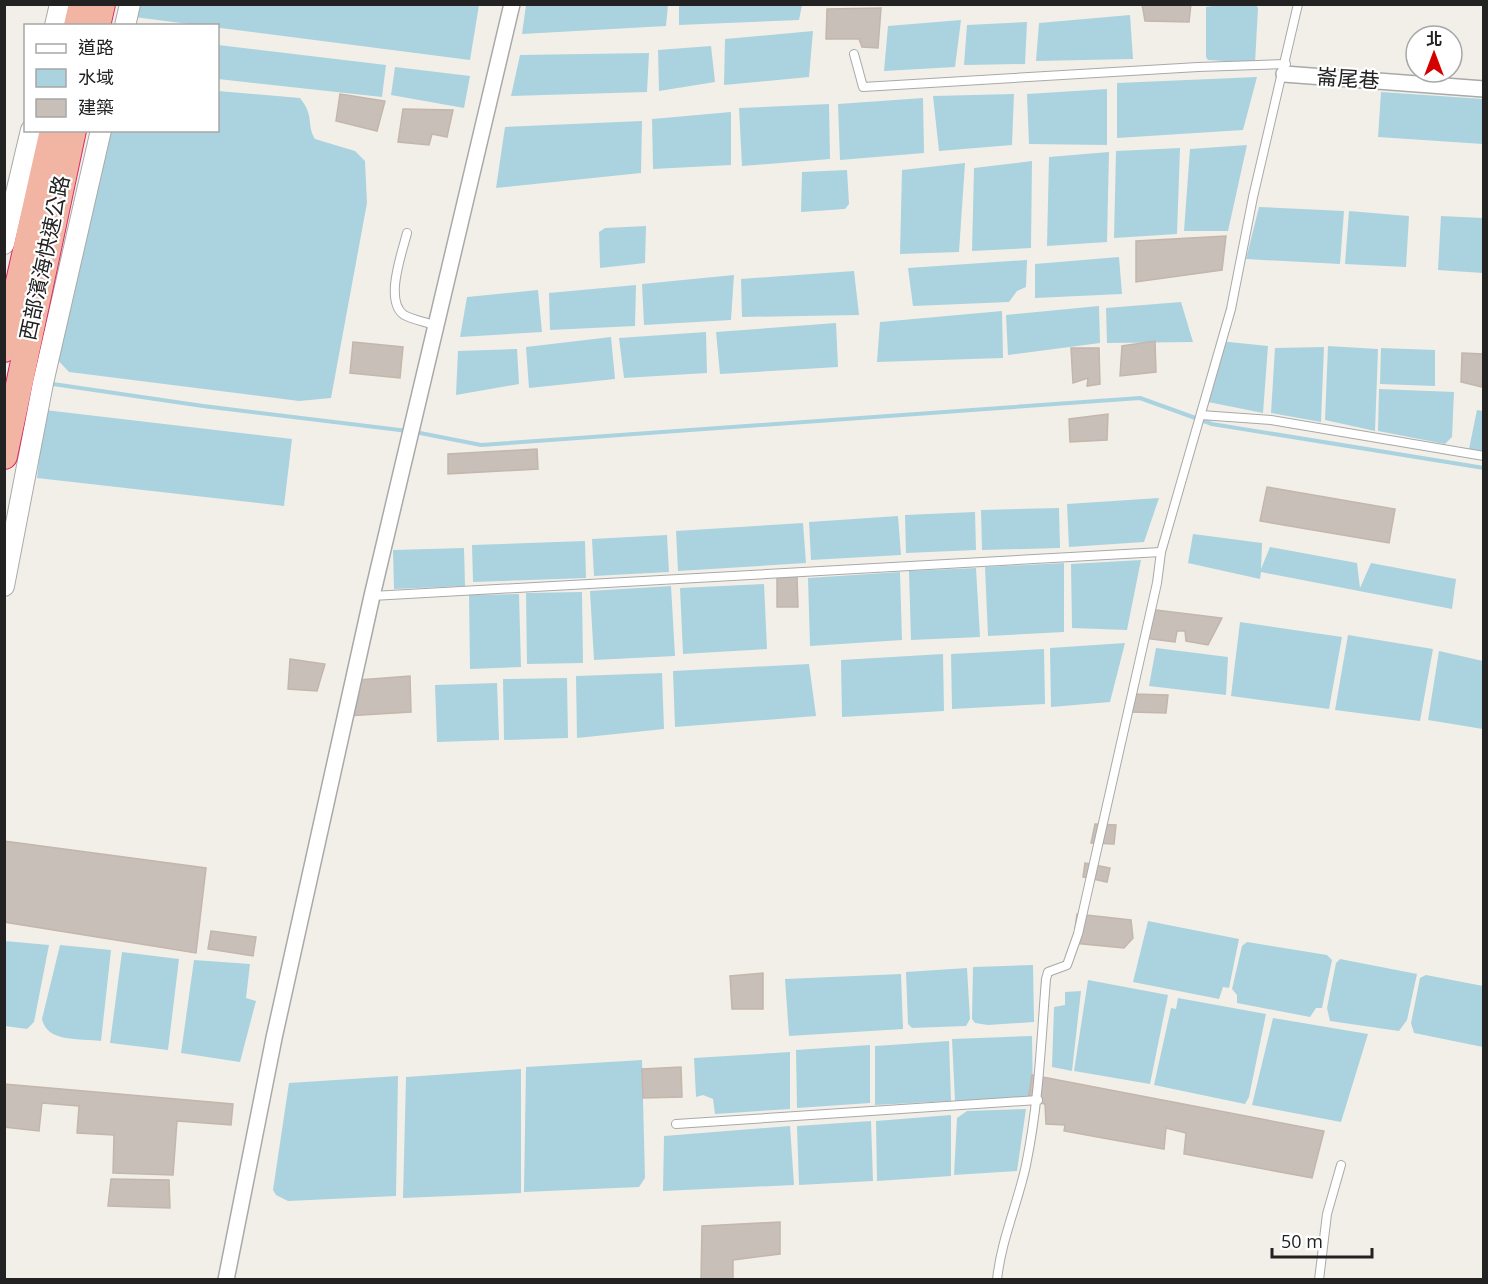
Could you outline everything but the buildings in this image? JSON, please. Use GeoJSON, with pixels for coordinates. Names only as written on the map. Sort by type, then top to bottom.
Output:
{"type":"FeatureCollection","features":[{"type":"Feature","properties":{"kind":"highway"},"geometry":{"type":"LineString","coordinates":[[77,24],[82,4]]}},
{"type":"Feature","properties":{"kind":"highway"},"geometry":{"type":"LineString","coordinates":[[97,24],[102,4]]}},
{"type":"Feature","properties":{"kind":"highway","name":"西部濱海快速公路"},"geometry":{"type":"LineString","coordinates":[[4,349],[53,132]]}},
{"type":"Feature","properties":{"kind":"highway","name":"西部濱海快速公路"},"geometry":{"type":"LineString","coordinates":[[4,456],[73,132]]}},
{"type":"Feature","properties":{"kind":"street"},"geometry":{"type":"LineString","coordinates":[[56,24],[60,4]]}},
{"type":"Feature","properties":{"kind":"street"},"geometry":{"type":"LineString","coordinates":[[125,24],[130,4]]}},
{"type":"Feature","properties":{"kind":"street"},"geometry":{"type":"LineString","coordinates":[[226,1280],[274,1038],[372,596],[438,326],[512,4]]}},
{"type":"Feature","properties":{"kind":"street","name":"崙尾巷"},"geometry":{"type":"LineString","coordinates":[[1285,69],[1484,89]]}},
{"type":"Feature","properties":{"kind":"street"},"geometry":{"type":"LineString","coordinates":[[4,243],[31,132]]}},
{"type":"Feature","properties":{"kind":"street"},"geometry":{"type":"LineString","coordinates":[[4,586],[43,383],[101,132]]}},
{"type":"Feature","properties":{"kind":"lane"},"geometry":{"type":"LineString","coordinates":[[997,1280],[1000,1255],[1020,1187],[1038,1100],[1046,979],[1048,972],[1067,965],[1078,934],[1152,604],[1161,552],[1231,309],[1253,197],[1285,69],[1298,4]]}},
{"type":"Feature","properties":{"kind":"lane"},"geometry":{"type":"LineString","coordinates":[[854,54],[863,87],[1198,67],[1285,69]]}},
{"type":"Feature","properties":{"kind":"lane"},"geometry":{"type":"LineString","coordinates":[[407,233],[395,285],[396,305],[404,315],[438,326]]}},
{"type":"Feature","properties":{"kind":"lane"},"geometry":{"type":"LineString","coordinates":[[1201,415],[1271,420],[1484,456]]}},
{"type":"Feature","properties":{"kind":"lane"},"geometry":{"type":"LineString","coordinates":[[372,596],[1161,552]]}},
{"type":"Feature","properties":{"kind":"lane"},"geometry":{"type":"LineString","coordinates":[[676,1124],[1038,1100]]}},
{"type":"Feature","properties":{"kind":"lane"},"geometry":{"type":"LineString","coordinates":[[1318,1280],[1327,1214],[1341,1165]]}},
{"type":"Feature","properties":{"kind":"water"},"geometry":{"type":"Polygon","coordinates":[[[137,4],[479,5],[470,60],[219,28],[219,24],[189,24],[134,17],[137,4]]]}},
{"type":"Feature","properties":{"kind":"water"},"geometry":{"type":"Polygon","coordinates":[[[526,4],[668,5],[666,26],[522,34],[526,4]]]}},
{"type":"Feature","properties":{"kind":"water"},"geometry":{"type":"Polygon","coordinates":[[[679,4],[802,5],[799,20],[679,25],[679,4]]]}},
{"type":"Feature","properties":{"kind":"water"},"geometry":{"type":"Polygon","coordinates":[[[1226,4],[1256,5],[1258,8],[1255,63],[1208,60],[1206,57],[1206,7],[1226,4]]]}},
{"type":"Feature","properties":{"kind":"water"},"geometry":{"type":"Polygon","coordinates":[[[1130,15],[1133,59],[1036,61],[1039,23],[1130,15]]]}},
{"type":"Feature","properties":{"kind":"water"},"geometry":{"type":"Polygon","coordinates":[[[961,20],[955,67],[884,71],[888,26],[961,20]]]}},
{"type":"Feature","properties":{"kind":"water"},"geometry":{"type":"Polygon","coordinates":[[[1027,22],[1025,64],[964,65],[967,25],[1027,22]]]}},
{"type":"Feature","properties":{"kind":"water"},"geometry":{"type":"Polygon","coordinates":[[[813,31],[809,77],[724,85],[725,39],[813,31]]]}},
{"type":"Feature","properties":{"kind":"water"},"geometry":{"type":"Polygon","coordinates":[[[219,45],[386,65],[382,97],[219,79],[219,45]]]}},
{"type":"Feature","properties":{"kind":"water"},"geometry":{"type":"Polygon","coordinates":[[[711,46],[715,82],[659,91],[658,50],[711,46]]]}},
{"type":"Feature","properties":{"kind":"water"},"geometry":{"type":"Polygon","coordinates":[[[649,53],[647,92],[511,96],[520,55],[649,53]]]}},
{"type":"Feature","properties":{"kind":"water"},"geometry":{"type":"Polygon","coordinates":[[[395,67],[470,76],[464,108],[391,95],[395,67]]]}},
{"type":"Feature","properties":{"kind":"water"},"geometry":{"type":"Polygon","coordinates":[[[1257,77],[1243,130],[1117,138],[1117,83],[1257,77]]]}},
{"type":"Feature","properties":{"kind":"water"},"geometry":{"type":"Polygon","coordinates":[[[1107,89],[1107,145],[1029,144],[1027,94],[1107,89]]]}},
{"type":"Feature","properties":{"kind":"water"},"geometry":{"type":"Polygon","coordinates":[[[219,91],[300,98],[309,115],[315,139],[355,151],[365,161],[367,203],[331,398],[299,401],[69,372],[52,354],[101,132],[219,132],[219,91]]]}},
{"type":"Feature","properties":{"kind":"water"},"geometry":{"type":"Polygon","coordinates":[[[1381,92],[1483,99],[1483,144],[1378,137],[1381,92]]]}},
{"type":"Feature","properties":{"kind":"water"},"geometry":{"type":"Polygon","coordinates":[[[1014,94],[1012,145],[939,151],[933,96],[1014,94]]]}},
{"type":"Feature","properties":{"kind":"water"},"geometry":{"type":"Polygon","coordinates":[[[923,98],[924,153],[840,160],[838,104],[923,98]]]}},
{"type":"Feature","properties":{"kind":"water"},"geometry":{"type":"Polygon","coordinates":[[[829,104],[830,159],[742,166],[739,108],[829,104]]]}},
{"type":"Feature","properties":{"kind":"water"},"geometry":{"type":"Polygon","coordinates":[[[731,112],[731,165],[653,169],[652,119],[731,112]]]}},
{"type":"Feature","properties":{"kind":"water"},"geometry":{"type":"Polygon","coordinates":[[[642,121],[641,173],[496,188],[505,127],[642,121]]]}},
{"type":"Feature","properties":{"kind":"water"},"geometry":{"type":"Polygon","coordinates":[[[1247,145],[1228,231],[1184,231],[1190,149],[1247,145]]]}},
{"type":"Feature","properties":{"kind":"water"},"geometry":{"type":"Polygon","coordinates":[[[1180,148],[1177,234],[1114,238],[1116,151],[1180,148]]]}},
{"type":"Feature","properties":{"kind":"water"},"geometry":{"type":"Polygon","coordinates":[[[1109,152],[1107,242],[1047,246],[1049,157],[1109,152]]]}},
{"type":"Feature","properties":{"kind":"water"},"geometry":{"type":"Polygon","coordinates":[[[1032,161],[1031,248],[972,251],[974,168],[1032,161]]]}},
{"type":"Feature","properties":{"kind":"water"},"geometry":{"type":"Polygon","coordinates":[[[965,163],[959,252],[900,254],[902,170],[965,163]]]}},
{"type":"Feature","properties":{"kind":"water"},"geometry":{"type":"Polygon","coordinates":[[[847,170],[849,204],[845,209],[801,212],[802,172],[847,170]]]}},
{"type":"Feature","properties":{"kind":"water"},"geometry":{"type":"Polygon","coordinates":[[[1259,207],[1344,211],[1340,264],[1246,259],[1259,207]]]}},
{"type":"Feature","properties":{"kind":"water"},"geometry":{"type":"Polygon","coordinates":[[[1349,211],[1409,216],[1406,267],[1345,264],[1349,211]]]}},
{"type":"Feature","properties":{"kind":"water"},"geometry":{"type":"Polygon","coordinates":[[[1441,216],[1483,218],[1483,273],[1438,270],[1441,216]]]}},
{"type":"Feature","properties":{"kind":"water"},"geometry":{"type":"Polygon","coordinates":[[[646,226],[645,263],[600,268],[599,232],[605,228],[646,226]]]}},
{"type":"Feature","properties":{"kind":"water"},"geometry":{"type":"Polygon","coordinates":[[[1119,257],[1122,294],[1035,298],[1035,264],[1119,257]]]}},
{"type":"Feature","properties":{"kind":"water"},"geometry":{"type":"Polygon","coordinates":[[[1027,260],[1026,287],[1017,291],[1009,302],[913,306],[908,268],[1027,260]]]}},
{"type":"Feature","properties":{"kind":"water"},"geometry":{"type":"Polygon","coordinates":[[[854,271],[859,315],[742,317],[741,279],[854,271]]]}},
{"type":"Feature","properties":{"kind":"water"},"geometry":{"type":"Polygon","coordinates":[[[734,275],[731,320],[644,325],[642,284],[734,275]]]}},
{"type":"Feature","properties":{"kind":"water"},"geometry":{"type":"Polygon","coordinates":[[[636,285],[635,326],[550,330],[549,293],[636,285]]]}},
{"type":"Feature","properties":{"kind":"water"},"geometry":{"type":"Polygon","coordinates":[[[538,290],[542,332],[460,337],[467,297],[538,290]]]}},
{"type":"Feature","properties":{"kind":"water"},"geometry":{"type":"Polygon","coordinates":[[[1181,302],[1193,342],[1107,343],[1106,308],[1181,302]]]}},
{"type":"Feature","properties":{"kind":"water"},"geometry":{"type":"Polygon","coordinates":[[[1099,306],[1100,343],[1008,355],[1006,315],[1099,306]]]}},
{"type":"Feature","properties":{"kind":"water"},"geometry":{"type":"Polygon","coordinates":[[[1002,311],[1003,358],[877,362],[880,322],[1002,311]]]}},
{"type":"Feature","properties":{"kind":"water"},"geometry":{"type":"Polygon","coordinates":[[[836,323],[838,367],[720,374],[716,332],[836,323]]]}},
{"type":"Feature","properties":{"kind":"water"},"geometry":{"type":"Polygon","coordinates":[[[706,332],[707,373],[624,378],[619,338],[706,332]]]}},
{"type":"Feature","properties":{"kind":"water"},"geometry":{"type":"Polygon","coordinates":[[[611,337],[615,379],[529,388],[526,347],[611,337]]]}},
{"type":"Feature","properties":{"kind":"water"},"geometry":{"type":"Polygon","coordinates":[[[1219,341],[1268,346],[1263,413],[1208,402],[1219,341]]]}},
{"type":"Feature","properties":{"kind":"water"},"geometry":{"type":"Polygon","coordinates":[[[1328,346],[1378,349],[1375,431],[1325,420],[1328,346]]]}},
{"type":"Feature","properties":{"kind":"water"},"geometry":{"type":"Polygon","coordinates":[[[1324,347],[1321,422],[1271,413],[1275,348],[1324,347]]]}},
{"type":"Feature","properties":{"kind":"water"},"geometry":{"type":"Polygon","coordinates":[[[1381,348],[1435,350],[1435,386],[1380,384],[1381,348]]]}},
{"type":"Feature","properties":{"kind":"water"},"geometry":{"type":"Polygon","coordinates":[[[517,349],[519,384],[456,395],[458,351],[517,349]]]}},
{"type":"Feature","properties":{"kind":"water"},"geometry":{"type":"Polygon","coordinates":[[[1379,389],[1454,392],[1452,437],[1445,444],[1378,431],[1379,389]]]}},
{"type":"Feature","properties":{"kind":"water"},"geometry":{"type":"Polygon","coordinates":[[[45,410],[292,439],[284,506],[37,478],[45,410]]]}},
{"type":"Feature","properties":{"kind":"water"},"geometry":{"type":"Polygon","coordinates":[[[1477,410],[1483,411],[1483,451],[1469,449],[1477,410]]]}},
{"type":"Feature","properties":{"kind":"water"},"geometry":{"type":"Polygon","coordinates":[[[1159,498],[1144,542],[1069,547],[1067,504],[1159,498]]]}},
{"type":"Feature","properties":{"kind":"water"},"geometry":{"type":"Polygon","coordinates":[[[1059,508],[1060,548],[982,550],[981,510],[1059,508]]]}},
{"type":"Feature","properties":{"kind":"water"},"geometry":{"type":"Polygon","coordinates":[[[975,512],[976,550],[906,553],[905,515],[975,512]]]}},
{"type":"Feature","properties":{"kind":"water"},"geometry":{"type":"Polygon","coordinates":[[[898,516],[901,555],[811,560],[809,522],[898,516]]]}},
{"type":"Feature","properties":{"kind":"water"},"geometry":{"type":"Polygon","coordinates":[[[803,523],[806,563],[678,571],[676,531],[803,523]]]}},
{"type":"Feature","properties":{"kind":"water"},"geometry":{"type":"Polygon","coordinates":[[[1193,534],[1262,543],[1261,569],[1270,547],[1357,563],[1360,588],[1371,563],[1456,579],[1452,609],[1261,572],[1260,579],[1188,563],[1193,534]]]}},
{"type":"Feature","properties":{"kind":"water"},"geometry":{"type":"Polygon","coordinates":[[[667,535],[669,572],[594,576],[592,539],[667,535]]]}},
{"type":"Feature","properties":{"kind":"water"},"geometry":{"type":"Polygon","coordinates":[[[585,541],[586,578],[473,582],[472,545],[585,541]]]}},
{"type":"Feature","properties":{"kind":"water"},"geometry":{"type":"Polygon","coordinates":[[[464,548],[465,586],[394,589],[393,550],[464,548]]]}},
{"type":"Feature","properties":{"kind":"water"},"geometry":{"type":"Polygon","coordinates":[[[1141,560],[1127,630],[1072,628],[1071,564],[1141,560]]]}},
{"type":"Feature","properties":{"kind":"water"},"geometry":{"type":"Polygon","coordinates":[[[1064,563],[1064,632],[988,636],[985,567],[1064,563]]]}},
{"type":"Feature","properties":{"kind":"water"},"geometry":{"type":"Polygon","coordinates":[[[976,568],[980,637],[911,640],[909,571],[976,568]]]}},
{"type":"Feature","properties":{"kind":"water"},"geometry":{"type":"Polygon","coordinates":[[[900,572],[902,640],[810,646],[808,578],[900,572]]]}},
{"type":"Feature","properties":{"kind":"water"},"geometry":{"type":"Polygon","coordinates":[[[764,584],[767,649],[683,654],[680,588],[764,584]]]}},
{"type":"Feature","properties":{"kind":"water"},"geometry":{"type":"Polygon","coordinates":[[[671,586],[675,656],[594,660],[590,591],[671,586]]]}},
{"type":"Feature","properties":{"kind":"water"},"geometry":{"type":"Polygon","coordinates":[[[582,592],[583,663],[527,664],[526,593],[582,592]]]}},
{"type":"Feature","properties":{"kind":"water"},"geometry":{"type":"Polygon","coordinates":[[[519,594],[521,667],[470,669],[469,595],[519,594]]]}},
{"type":"Feature","properties":{"kind":"water"},"geometry":{"type":"Polygon","coordinates":[[[1240,622],[1342,637],[1329,709],[1231,696],[1240,622]]]}},
{"type":"Feature","properties":{"kind":"water"},"geometry":{"type":"Polygon","coordinates":[[[1348,635],[1433,649],[1420,721],[1335,710],[1348,635]]]}},
{"type":"Feature","properties":{"kind":"water"},"geometry":{"type":"Polygon","coordinates":[[[1125,643],[1110,702],[1051,707],[1050,648],[1125,643]]]}},
{"type":"Feature","properties":{"kind":"water"},"geometry":{"type":"Polygon","coordinates":[[[1156,648],[1228,657],[1226,695],[1149,686],[1156,648]]]}},
{"type":"Feature","properties":{"kind":"water"},"geometry":{"type":"Polygon","coordinates":[[[1044,649],[1045,704],[952,709],[951,654],[1044,649]]]}},
{"type":"Feature","properties":{"kind":"water"},"geometry":{"type":"Polygon","coordinates":[[[1439,651],[1483,661],[1483,729],[1428,720],[1439,651]]]}},
{"type":"Feature","properties":{"kind":"water"},"geometry":{"type":"Polygon","coordinates":[[[943,654],[944,711],[842,717],[841,660],[943,654]]]}},
{"type":"Feature","properties":{"kind":"water"},"geometry":{"type":"Polygon","coordinates":[[[809,664],[816,716],[675,727],[673,671],[809,664]]]}},
{"type":"Feature","properties":{"kind":"water"},"geometry":{"type":"Polygon","coordinates":[[[662,673],[664,729],[577,738],[576,676],[662,673]]]}},
{"type":"Feature","properties":{"kind":"water"},"geometry":{"type":"Polygon","coordinates":[[[567,678],[568,738],[504,740],[503,679],[567,678]]]}},
{"type":"Feature","properties":{"kind":"water"},"geometry":{"type":"Polygon","coordinates":[[[497,683],[499,740],[437,742],[435,685],[497,683]]]}},
{"type":"Feature","properties":{"kind":"water"},"geometry":{"type":"Polygon","coordinates":[[[1148,921],[1239,939],[1229,988],[1223,987],[1219,999],[1133,982],[1148,921]]]}},
{"type":"Feature","properties":{"kind":"water"},"geometry":{"type":"Polygon","coordinates":[[[5,941],[49,945],[34,1022],[27,1029],[5,1026],[5,941]]]}},
{"type":"Feature","properties":{"kind":"water"},"geometry":{"type":"Polygon","coordinates":[[[1247,942],[1327,955],[1332,960],[1322,1008],[1316,1008],[1310,1017],[1237,1003],[1237,995],[1232,989],[1242,946],[1247,942]]]}},
{"type":"Feature","properties":{"kind":"water"},"geometry":{"type":"Polygon","coordinates":[[[60,945],[111,950],[101,1041],[57,1036],[45,1027],[42,1019],[60,945]]]}},
{"type":"Feature","properties":{"kind":"water"},"geometry":{"type":"Polygon","coordinates":[[[122,952],[179,959],[168,1050],[110,1043],[122,952]]]}},
{"type":"Feature","properties":{"kind":"water"},"geometry":{"type":"Polygon","coordinates":[[[1340,959],[1417,974],[1407,1020],[1399,1031],[1330,1021],[1327,1008],[1336,963],[1340,959]]]}},
{"type":"Feature","properties":{"kind":"water"},"geometry":{"type":"Polygon","coordinates":[[[194,960],[250,964],[246,998],[256,1001],[240,1062],[181,1053],[194,960]]]}},
{"type":"Feature","properties":{"kind":"water"},"geometry":{"type":"Polygon","coordinates":[[[1033,965],[1034,1022],[988,1025],[975,1023],[972,1019],[973,967],[1033,965]]]}},
{"type":"Feature","properties":{"kind":"water"},"geometry":{"type":"Polygon","coordinates":[[[967,968],[970,1019],[966,1026],[912,1028],[908,1024],[906,972],[967,968]]]}},
{"type":"Feature","properties":{"kind":"water"},"geometry":{"type":"Polygon","coordinates":[[[901,974],[903,1029],[789,1036],[785,979],[901,974]]]}},
{"type":"Feature","properties":{"kind":"water"},"geometry":{"type":"Polygon","coordinates":[[[1426,975],[1483,986],[1483,1047],[1414,1033],[1411,1023],[1420,978],[1426,975]]]}},
{"type":"Feature","properties":{"kind":"water"},"geometry":{"type":"Polygon","coordinates":[[[1088,980],[1168,995],[1150,1084],[1074,1071],[1088,980]]]}},
{"type":"Feature","properties":{"kind":"water"},"geometry":{"type":"Polygon","coordinates":[[[1081,991],[1072,1071],[1052,1067],[1054,1007],[1065,1005],[1065,992],[1081,991]]]}},
{"type":"Feature","properties":{"kind":"water"},"geometry":{"type":"Polygon","coordinates":[[[1178,998],[1266,1014],[1249,1097],[1245,1104],[1154,1085],[1171,1008],[1176,1009],[1178,998]]]}},
{"type":"Feature","properties":{"kind":"water"},"geometry":{"type":"Polygon","coordinates":[[[1273,1018],[1368,1034],[1341,1122],[1252,1105],[1273,1018]]]}},
{"type":"Feature","properties":{"kind":"water"},"geometry":{"type":"Polygon","coordinates":[[[1032,1036],[1033,1097],[955,1101],[952,1039],[1032,1036]]]}},
{"type":"Feature","properties":{"kind":"water"},"geometry":{"type":"Polygon","coordinates":[[[949,1041],[951,1101],[875,1105],[875,1046],[949,1041]]]}},
{"type":"Feature","properties":{"kind":"water"},"geometry":{"type":"Polygon","coordinates":[[[870,1045],[870,1103],[797,1108],[796,1050],[870,1045]]]}},
{"type":"Feature","properties":{"kind":"water"},"geometry":{"type":"Polygon","coordinates":[[[790,1052],[790,1109],[715,1114],[713,1099],[703,1095],[696,1097],[694,1058],[790,1052]]]}},
{"type":"Feature","properties":{"kind":"water"},"geometry":{"type":"Polygon","coordinates":[[[642,1060],[645,1178],[639,1187],[524,1192],[526,1067],[642,1060]]]}},
{"type":"Feature","properties":{"kind":"water"},"geometry":{"type":"Polygon","coordinates":[[[521,1069],[521,1193],[403,1198],[406,1077],[521,1069]]]}},
{"type":"Feature","properties":{"kind":"water"},"geometry":{"type":"Polygon","coordinates":[[[398,1076],[396,1196],[288,1201],[276,1195],[273,1190],[289,1083],[398,1076]]]}},
{"type":"Feature","properties":{"kind":"water"},"geometry":{"type":"Polygon","coordinates":[[[1026,1109],[1017,1171],[954,1175],[957,1118],[967,1111],[1026,1109]]]}},
{"type":"Feature","properties":{"kind":"water"},"geometry":{"type":"Polygon","coordinates":[[[951,1115],[951,1176],[877,1181],[876,1121],[951,1115]]]}},
{"type":"Feature","properties":{"kind":"water"},"geometry":{"type":"Polygon","coordinates":[[[871,1121],[873,1181],[799,1185],[797,1126],[871,1121]]]}},
{"type":"Feature","properties":{"kind":"water"},"geometry":{"type":"Polygon","coordinates":[[[790,1126],[794,1185],[663,1191],[664,1136],[790,1126]]]}},
{"type":"Feature","properties":{"kind":"waterway"},"geometry":{"type":"LineString","coordinates":[[53,384],[203,406],[408,431]]}},
{"type":"Feature","properties":{"kind":"waterway"},"geometry":{"type":"LineString","coordinates":[[415,432],[481,445],[1140,398],[1212,424],[1484,468]]}}]}
